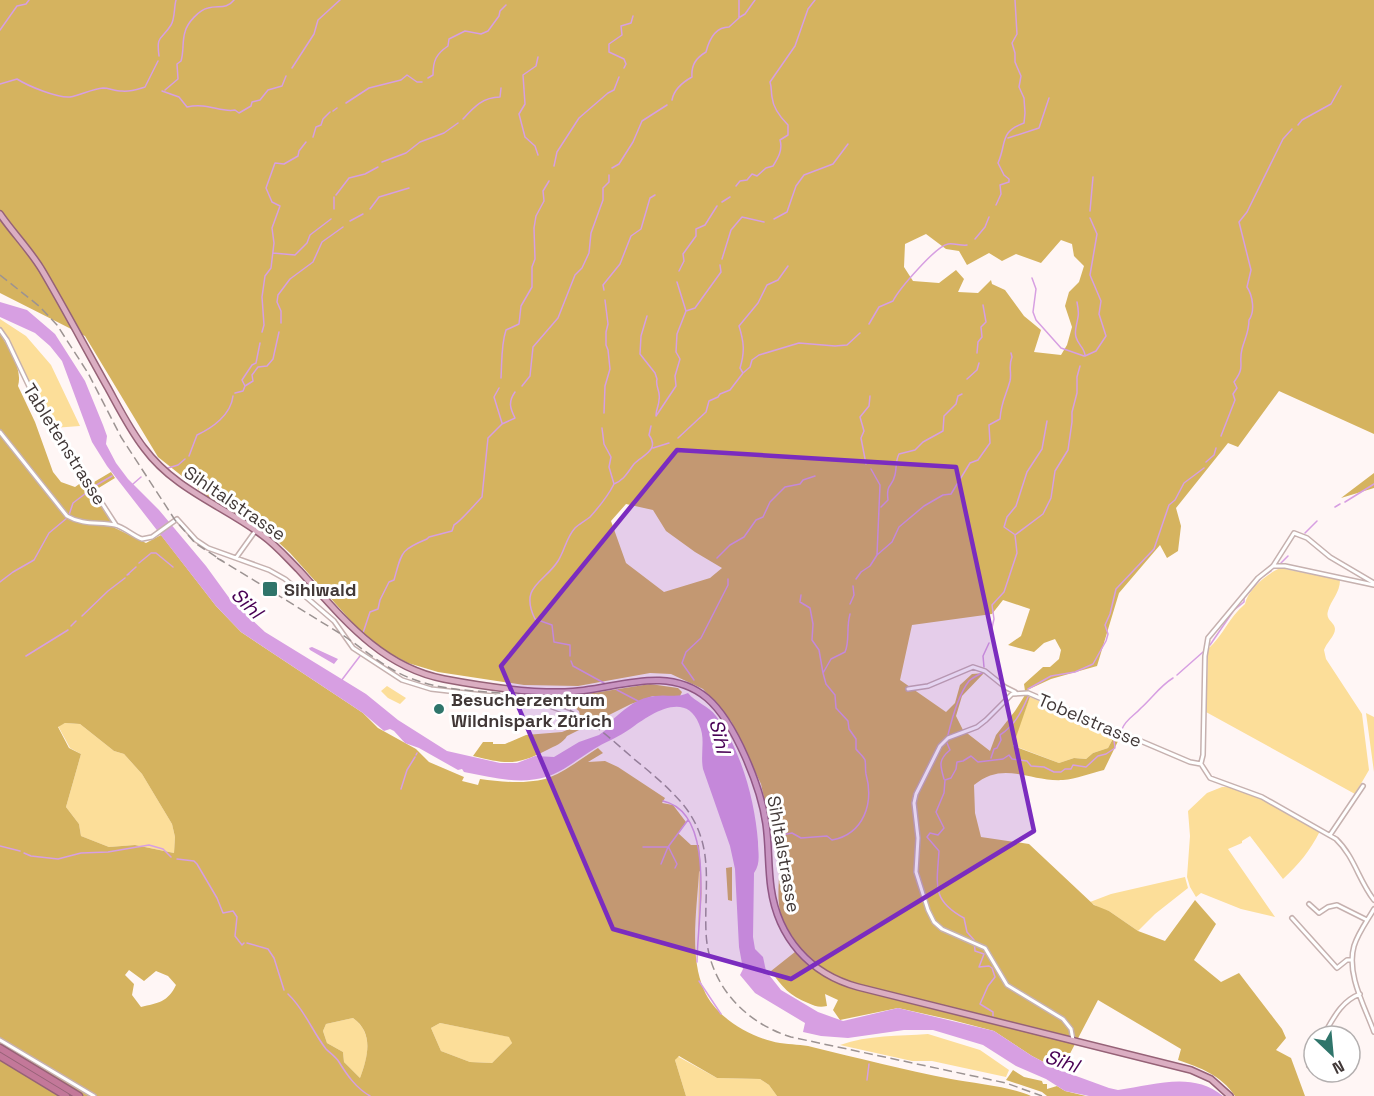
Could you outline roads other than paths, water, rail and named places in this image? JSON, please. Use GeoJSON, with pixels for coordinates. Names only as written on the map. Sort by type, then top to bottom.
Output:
{"type":"FeatureCollection","features":[{"type":"Feature","properties":{"kind":"highway"},"geometry":{"type":"LineString","coordinates":[[0,1048],[79,1096]]}},
{"type":"Feature","properties":{"kind":"highway"},"geometry":{"type":"LineString","coordinates":[[0,1056],[66,1096]]}},
{"type":"Feature","properties":{"kind":"main road","name":"Sihltalstrasse"},"geometry":{"type":"LineString","coordinates":[[0,214],[40,266],[146,452],[167,474],[182,485],[256,530],[281,552],[364,640],[387,657],[415,671],[453,681],[551,692],[585,691],[643,680],[663,680],[682,684],[700,693],[715,706],[738,742],[754,780],[765,819],[775,907],[784,931],[805,959],[830,977],[853,986],[1194,1071],[1215,1082],[1230,1096]]}},
{"type":"Feature","properties":{"kind":"street","name":"Tabletenstrasse"},"geometry":{"type":"LineString","coordinates":[[0,330],[36,401],[116,525]]}},
{"type":"Feature","properties":{"kind":"street"},"geometry":{"type":"LineString","coordinates":[[0,432],[67,516],[78,521],[116,525],[142,539],[156,534],[177,519],[196,540],[208,548],[269,570],[285,579],[337,623],[353,648],[402,680],[431,689],[536,701],[570,713],[570,725]]}},
{"type":"Feature","properties":{"kind":"street"},"geometry":{"type":"LineString","coordinates":[[236,558],[256,530]]}},
{"type":"Feature","properties":{"kind":"street"},"geometry":{"type":"LineString","coordinates":[[1374,584],[1330,557],[1307,538],[1294,533],[1273,566],[1258,578],[1208,638],[1205,656],[1201,764],[1210,778],[1262,797],[1330,835],[1346,849],[1359,877],[1374,900]]}},
{"type":"Feature","properties":{"kind":"street"},"geometry":{"type":"LineString","coordinates":[[1273,566],[1285,566],[1374,584]]}},
{"type":"Feature","properties":{"kind":"street"},"geometry":{"type":"LineString","coordinates":[[908,689],[928,686],[973,667],[985,670],[1005,687],[1017,692]]}},
{"type":"Feature","properties":{"kind":"street"},"geometry":{"type":"LineString","coordinates":[[1005,687],[1007,694],[1005,699]]}},
{"type":"Feature","properties":{"kind":"street","name":"Tobelstrasse"},"geometry":{"type":"LineString","coordinates":[[1072,1040],[1072,1032],[1067,1023],[1007,985],[985,948],[942,929],[934,922],[916,872],[918,838],[914,803],[918,787],[944,741],[977,727],[1005,699],[1017,692],[1028,693],[1181,758],[1201,764]]}},
{"type":"Feature","properties":{"kind":"street"},"geometry":{"type":"LineString","coordinates":[[1330,835],[1362,786]]}},
{"type":"Feature","properties":{"kind":"street"},"geometry":{"type":"LineString","coordinates":[[1309,903],[1319,913],[1328,907],[1337,905],[1367,920]]}},
{"type":"Feature","properties":{"kind":"street"},"geometry":{"type":"LineString","coordinates":[[1374,909],[1356,940],[1352,960],[1360,994],[1374,1032]]}},
{"type":"Feature","properties":{"kind":"street"},"geometry":{"type":"LineString","coordinates":[[1292,918],[1337,968],[1347,960],[1352,960]]}},
{"type":"Feature","properties":{"kind":"street"},"geometry":{"type":"LineString","coordinates":[[1330,1024],[1341,1007],[1360,994]]}},
{"type":"Feature","properties":{"kind":"street"},"geometry":{"type":"LineString","coordinates":[[0,1040],[94,1096]]}},
{"type":"Feature","properties":{"kind":"water","name":"Sihl"},"geometry":{"type":"Polygon","coordinates":[[[0,302],[27,310],[55,334],[85,381],[107,436],[106,444],[116,463],[206,566],[230,599],[265,632],[366,694],[398,720],[447,751],[500,763],[517,763],[535,756],[554,757],[579,742],[599,735],[611,726],[613,721],[603,728],[627,708],[647,697],[688,693],[710,709],[733,744],[750,793],[759,854],[758,865],[754,873],[753,937],[755,949],[763,957],[766,971],[781,990],[818,1012],[843,1021],[898,1008],[994,1031],[1057,1069],[1109,1088],[1118,1090],[1159,1083],[1186,1082],[1211,1088],[1223,1096],[1089,1096],[1065,1091],[1046,1079],[1016,1066],[983,1045],[933,1030],[904,1030],[848,1038],[803,1032],[805,1023],[755,993],[740,975],[743,969],[739,947],[735,869],[730,846],[703,769],[702,735],[693,714],[685,708],[666,708],[598,746],[559,772],[526,780],[495,778],[464,772],[462,769],[458,770],[419,748],[405,743],[394,731],[390,729],[384,731],[363,713],[241,632],[216,606],[107,466],[92,442],[62,361],[35,333],[0,317],[0,302]]]}},
{"type":"Feature","properties":{"kind":"water"},"geometry":{"type":"Polygon","coordinates":[[[312,647],[338,659],[334,664],[310,650],[309,648],[312,647]]]}},
{"type":"Feature","properties":{"kind":"waterway"},"geometry":{"type":"LineString","coordinates":[[0,30],[17,6],[26,4],[29,0]]}},
{"type":"Feature","properties":{"kind":"waterway"},"geometry":{"type":"LineString","coordinates":[[159,56],[159,40],[172,22],[176,0]]}},
{"type":"Feature","properties":{"kind":"waterway"},"geometry":{"type":"LineString","coordinates":[[165,90],[178,79],[177,64],[181,61],[184,35],[191,21],[205,9],[225,6],[234,0]]}},
{"type":"Feature","properties":{"kind":"waterway"},"geometry":{"type":"LineString","coordinates":[[292,68],[314,34],[318,20],[340,0]]}},
{"type":"Feature","properties":{"kind":"waterway"},"geometry":{"type":"LineString","coordinates":[[672,100],[679,86],[692,77],[695,62],[706,52],[713,35],[720,29],[729,27],[739,18],[739,0]]}},
{"type":"Feature","properties":{"kind":"waterway"},"geometry":{"type":"LineString","coordinates":[[740,17],[755,0]]}},
{"type":"Feature","properties":{"kind":"waterway"},"geometry":{"type":"LineString","coordinates":[[736,186],[752,174],[757,176],[766,168],[773,166],[780,151],[780,140],[788,135],[788,125],[774,105],[770,82],[795,46],[808,9],[815,0]]}},
{"type":"Feature","properties":{"kind":"waterway"},"geometry":{"type":"LineString","coordinates":[[996,205],[1001,194],[1000,185],[1009,182],[998,163],[1005,139],[1011,130],[1024,123],[1025,113],[1024,98],[1019,87],[1021,76],[1015,62],[1012,43],[1017,34],[1015,0]]}},
{"type":"Feature","properties":{"kind":"waterway"},"geometry":{"type":"LineString","coordinates":[[428,78],[433,75],[436,58],[448,46],[449,39],[465,31],[481,34],[488,31],[506,5]]}},
{"type":"Feature","properties":{"kind":"waterway"},"geometry":{"type":"LineString","coordinates":[[624,68],[626,64],[624,59],[609,52],[609,44],[622,35],[621,26],[631,23],[633,16]]}},
{"type":"Feature","properties":{"kind":"waterway"},"geometry":{"type":"LineString","coordinates":[[538,57],[536,66],[523,75],[525,104],[519,114],[525,137],[535,146],[538,155]]}},
{"type":"Feature","properties":{"kind":"waterway"},"geometry":{"type":"LineString","coordinates":[[0,84],[17,79],[43,91],[64,97],[103,88],[131,91],[145,87],[158,61]]}},
{"type":"Feature","properties":{"kind":"waterway"},"geometry":{"type":"LineString","coordinates":[[346,103],[369,88],[401,80],[407,75],[417,82],[422,82]]}},
{"type":"Feature","properties":{"kind":"waterway"},"geometry":{"type":"LineString","coordinates":[[162,91],[179,97],[187,107],[201,106],[235,110],[239,113],[251,106],[252,102],[260,100],[268,90],[282,86],[286,76]]}},
{"type":"Feature","properties":{"kind":"waterway"},"geometry":{"type":"LineString","coordinates":[[554,166],[557,152],[579,118],[614,90],[619,77]]}},
{"type":"Feature","properties":{"kind":"waterway"},"geometry":{"type":"LineString","coordinates":[[1298,125],[1302,120],[1331,104],[1341,86]]}},
{"type":"Feature","properties":{"kind":"waterway"},"geometry":{"type":"LineString","coordinates":[[463,119],[484,101],[500,97],[501,88]]}},
{"type":"Feature","properties":{"kind":"waterway"},"geometry":{"type":"LineString","coordinates":[[1008,138],[1039,128],[1049,98]]}},
{"type":"Feature","properties":{"kind":"waterway"},"geometry":{"type":"LineString","coordinates":[[612,168],[619,164],[633,142],[642,121],[667,105]]}},
{"type":"Feature","properties":{"kind":"waterway"},"geometry":{"type":"LineString","coordinates":[[333,111],[337,108]]}},
{"type":"Feature","properties":{"kind":"waterway"},"geometry":{"type":"LineString","coordinates":[[313,137],[316,127],[321,125],[330,112]]}},
{"type":"Feature","properties":{"kind":"waterway"},"geometry":{"type":"LineString","coordinates":[[382,162],[406,153],[420,142],[444,133],[458,123]]}},
{"type":"Feature","properties":{"kind":"waterway"},"geometry":{"type":"LineString","coordinates":[[1221,436],[1235,400],[1233,394],[1237,388],[1234,382],[1241,369],[1241,354],[1253,308],[1247,287],[1251,270],[1239,222],[1247,212],[1283,139],[1292,129]]}},
{"type":"Feature","properties":{"kind":"waterway"},"geometry":{"type":"LineString","coordinates":[[262,332],[264,325],[262,297],[265,276],[271,268],[274,243],[272,228],[280,206],[272,202],[266,188],[275,163],[284,164],[298,156],[306,142]]}},
{"type":"Feature","properties":{"kind":"waterway"},"geometry":{"type":"LineString","coordinates":[[774,219],[787,212],[796,186],[804,175],[833,164],[848,144]]}},
{"type":"Feature","properties":{"kind":"waterway"},"geometry":{"type":"LineString","coordinates":[[336,195],[349,178],[365,174],[378,167]]}},
{"type":"Feature","properties":{"kind":"waterway"},"geometry":{"type":"LineString","coordinates":[[522,386],[530,376],[533,347],[558,318],[575,275],[582,268],[589,253],[591,233],[603,200],[603,188],[609,182],[609,175]]}},
{"type":"Feature","properties":{"kind":"waterway"},"geometry":{"type":"LineString","coordinates":[[1090,211],[1093,177]]}},
{"type":"Feature","properties":{"kind":"waterway"},"geometry":{"type":"LineString","coordinates":[[501,378],[502,348],[506,330],[519,324],[521,306],[532,287],[532,267],[535,259],[534,228],[536,216],[544,201],[543,191],[549,181]]}},
{"type":"Feature","properties":{"kind":"waterway"},"geometry":{"type":"LineString","coordinates":[[370,209],[379,197],[409,188]]}},
{"type":"Feature","properties":{"kind":"waterway"},"geometry":{"type":"LineString","coordinates":[[604,290],[603,285],[620,264],[631,236],[641,229],[650,198],[655,195]]}},
{"type":"Feature","properties":{"kind":"waterway"},"geometry":{"type":"LineString","coordinates":[[334,197],[334,209]]}},
{"type":"Feature","properties":{"kind":"waterway"},"geometry":{"type":"LineString","coordinates":[[722,202],[730,197]]}},
{"type":"Feature","properties":{"kind":"waterway"},"geometry":{"type":"LineString","coordinates":[[679,271],[684,261],[683,254],[696,236],[696,229],[705,225],[717,206]]}},
{"type":"Feature","properties":{"kind":"waterway"},"geometry":{"type":"LineString","coordinates":[[350,221],[363,214]]}},
{"type":"Feature","properties":{"kind":"waterway"},"geometry":{"type":"LineString","coordinates":[[722,259],[731,230],[742,217],[764,222]]}},
{"type":"Feature","properties":{"kind":"waterway"},"geometry":{"type":"LineString","coordinates":[[975,239],[985,227],[989,217]]}},
{"type":"Feature","properties":{"kind":"waterway"},"geometry":{"type":"LineString","coordinates":[[1085,356],[1096,351],[1106,336],[1099,314],[1101,301],[1090,275],[1097,234],[1090,218]]}},
{"type":"Feature","properties":{"kind":"waterway"},"geometry":{"type":"LineString","coordinates":[[273,253],[295,255],[307,243],[310,235],[331,219]]}},
{"type":"Feature","properties":{"kind":"waterway"},"geometry":{"type":"LineString","coordinates":[[281,323],[278,295],[290,279],[313,262],[322,242],[343,227]]}},
{"type":"Feature","properties":{"kind":"waterway"},"geometry":{"type":"LineString","coordinates":[[869,324],[879,307],[893,301],[910,278],[935,252],[948,244],[967,245]]}},
{"type":"Feature","properties":{"kind":"waterway"},"geometry":{"type":"LineString","coordinates":[[686,311],[695,308],[721,272],[720,265]]}},
{"type":"Feature","properties":{"kind":"waterway"},"geometry":{"type":"LineString","coordinates":[[743,373],[740,368],[743,347],[739,326],[758,303],[767,285],[778,280],[788,266]]}},
{"type":"Feature","properties":{"kind":"waterway"},"geometry":{"type":"LineString","coordinates":[[1032,278],[1036,289],[1033,312],[1036,320],[1061,348],[1084,356]]}},
{"type":"Feature","properties":{"kind":"waterway"},"geometry":{"type":"LineString","coordinates":[[656,416],[676,386],[675,376],[680,359],[676,352],[677,334],[686,311],[677,282]]}},
{"type":"Feature","properties":{"kind":"waterway"},"geometry":{"type":"LineString","coordinates":[[604,413],[605,386],[610,369],[606,345],[608,324],[605,300]]}},
{"type":"Feature","properties":{"kind":"waterway"},"geometry":{"type":"LineString","coordinates":[[1077,302],[1075,334],[1085,355]]}},
{"type":"Feature","properties":{"kind":"waterway"},"geometry":{"type":"LineString","coordinates":[[977,353],[978,342],[982,337],[981,327],[986,322],[983,305]]}},
{"type":"Feature","properties":{"kind":"waterway"},"geometry":{"type":"LineString","coordinates":[[647,316],[641,336],[640,354],[657,379],[659,404],[656,415]]}},
{"type":"Feature","properties":{"kind":"waterway"},"geometry":{"type":"LineString","coordinates":[[245,386],[253,381],[252,375],[258,367],[267,366],[273,359],[279,332]]}},
{"type":"Feature","properties":{"kind":"waterway"},"geometry":{"type":"LineString","coordinates":[[678,438],[706,412],[709,401],[730,390],[750,367],[752,360],[759,355],[799,343],[847,345],[860,333]]}},
{"type":"Feature","properties":{"kind":"waterway"},"geometry":{"type":"LineString","coordinates":[[235,393],[243,391],[245,386],[242,380],[252,365],[256,363],[260,343]]}},
{"type":"Feature","properties":{"kind":"waterway"},"geometry":{"type":"LineString","coordinates":[[877,555],[892,542],[899,527],[924,506],[943,495],[951,494],[970,463],[978,460],[990,443],[989,425],[1000,419],[1010,381],[1011,353]]}},
{"type":"Feature","properties":{"kind":"waterway"},"geometry":{"type":"LineString","coordinates":[[967,379],[977,370],[979,363]]}},
{"type":"Feature","properties":{"kind":"waterway"},"geometry":{"type":"LineString","coordinates":[[991,632],[994,619],[992,605],[1004,592],[1017,553],[1015,535],[1043,514],[1051,498],[1055,471],[1068,450],[1080,366]]}},
{"type":"Feature","properties":{"kind":"waterway"},"geometry":{"type":"LineString","coordinates":[[499,388],[494,397],[502,423]]}},
{"type":"Feature","properties":{"kind":"waterway"},"geometry":{"type":"LineString","coordinates":[[363,633],[370,612],[378,609],[389,582],[394,580],[403,553],[429,537],[452,531],[454,525],[482,497],[488,438],[502,424],[515,418],[510,405],[515,392]]}},
{"type":"Feature","properties":{"kind":"waterway"},"geometry":{"type":"LineString","coordinates":[[881,507],[888,500],[888,491],[894,479],[899,454],[915,450],[923,442],[943,431],[944,416],[956,404],[958,396],[962,394]]}},
{"type":"Feature","properties":{"kind":"waterway"},"geometry":{"type":"LineString","coordinates":[[189,456],[197,435],[209,429],[225,415],[233,396]]}},
{"type":"Feature","properties":{"kind":"waterway"},"geometry":{"type":"LineString","coordinates":[[866,464],[861,438],[864,431],[860,417],[869,406],[870,396]]}},
{"type":"Feature","properties":{"kind":"waterway"},"geometry":{"type":"LineString","coordinates":[[1014,534],[1004,527],[1007,517],[1016,506],[1027,472],[1042,449],[1047,421]]}},
{"type":"Feature","properties":{"kind":"waterway"},"geometry":{"type":"LineString","coordinates":[[570,656],[570,645],[554,642],[552,625],[535,619],[531,608],[532,592],[558,561],[575,528],[590,517],[614,484],[646,455],[653,445],[649,435],[651,426]]}},
{"type":"Feature","properties":{"kind":"waterway"},"geometry":{"type":"LineString","coordinates":[[602,428],[604,444],[611,457],[609,467],[614,484]]}},
{"type":"Feature","properties":{"kind":"waterway"},"geometry":{"type":"LineString","coordinates":[[653,448],[669,443]]}},
{"type":"Feature","properties":{"kind":"waterway"},"geometry":{"type":"LineString","coordinates":[[1206,462],[1214,455],[1216,448]]}},
{"type":"Feature","properties":{"kind":"waterway"},"geometry":{"type":"LineString","coordinates":[[168,468],[178,465],[185,459]]}},
{"type":"Feature","properties":{"kind":"waterway"},"geometry":{"type":"LineString","coordinates":[[1028,689],[1051,676],[1075,672],[1093,664],[1106,641],[1108,634],[1105,625],[1116,589],[1154,549],[1169,505],[1175,500],[1184,483],[1204,468]]}},
{"type":"Feature","properties":{"kind":"waterway"},"geometry":{"type":"LineString","coordinates":[[856,579],[870,566],[877,555],[880,485],[871,469]]}},
{"type":"Feature","properties":{"kind":"waterway"},"geometry":{"type":"LineString","coordinates":[[93,487],[112,476]]}},
{"type":"Feature","properties":{"kind":"waterway"},"geometry":{"type":"LineString","coordinates":[[717,558],[730,545],[744,537],[756,520],[763,517],[770,502],[785,487],[800,484],[803,480],[815,476]]}},
{"type":"Feature","properties":{"kind":"waterway"},"geometry":{"type":"LineString","coordinates":[[133,484],[141,477]]}},
{"type":"Feature","properties":{"kind":"waterway"},"geometry":{"type":"LineString","coordinates":[[1345,502],[1374,484]]}},
{"type":"Feature","properties":{"kind":"waterway"},"geometry":{"type":"LineString","coordinates":[[69,515],[73,503],[90,490]]}},
{"type":"Feature","properties":{"kind":"waterway"},"geometry":{"type":"LineString","coordinates":[[1335,507],[1340,504]]}},
{"type":"Feature","properties":{"kind":"waterway"},"geometry":{"type":"LineString","coordinates":[[0,582],[34,560],[49,533],[67,518]]}},
{"type":"Feature","properties":{"kind":"waterway"},"geometry":{"type":"LineString","coordinates":[[1305,533],[1317,521]]}},
{"type":"Feature","properties":{"kind":"waterway"},"geometry":{"type":"LineString","coordinates":[[151,553],[156,553],[173,567]]}},
{"type":"Feature","properties":{"kind":"waterway"},"geometry":{"type":"LineString","coordinates":[[139,563],[150,554]]}},
{"type":"Feature","properties":{"kind":"waterway"},"geometry":{"type":"LineString","coordinates":[[1281,563],[1288,556]]}},
{"type":"Feature","properties":{"kind":"waterway"},"geometry":{"type":"LineString","coordinates":[[129,574],[127,575],[136,567]]}},
{"type":"Feature","properties":{"kind":"waterway"},"geometry":{"type":"LineString","coordinates":[[1210,645],[1234,610],[1244,602],[1244,598],[1262,577],[1271,571]]}},
{"type":"Feature","properties":{"kind":"waterway"},"geometry":{"type":"LineString","coordinates":[[82,616],[125,578]]}},
{"type":"Feature","properties":{"kind":"waterway"},"geometry":{"type":"LineString","coordinates":[[694,680],[682,663],[686,652],[701,638],[728,585],[728,579]]}},
{"type":"Feature","properties":{"kind":"waterway"},"geometry":{"type":"LineString","coordinates":[[850,604],[854,595],[853,586]]}},
{"type":"Feature","properties":{"kind":"waterway"},"geometry":{"type":"LineString","coordinates":[[801,595],[800,602],[810,608],[813,624],[812,640],[819,650],[823,673]]}},
{"type":"Feature","properties":{"kind":"waterway"},"geometry":{"type":"LineString","coordinates":[[777,836],[792,833],[801,838],[827,836],[832,840],[852,831],[864,816],[869,796],[865,760],[856,749],[856,739],[849,729],[848,721],[836,708],[835,695],[826,684],[823,673],[831,659],[845,652],[850,614]]}},
{"type":"Feature","properties":{"kind":"waterway"},"geometry":{"type":"LineString","coordinates":[[71,626],[76,621]]}},
{"type":"Feature","properties":{"kind":"waterway"},"geometry":{"type":"LineString","coordinates":[[26,656],[68,630]]}},
{"type":"Feature","properties":{"kind":"waterway"},"geometry":{"type":"LineString","coordinates":[[984,667],[983,656],[989,643]]}},
{"type":"Feature","properties":{"kind":"waterway"},"geometry":{"type":"LineString","coordinates":[[1177,675],[1203,652]]}},
{"type":"Feature","properties":{"kind":"waterway"},"geometry":{"type":"LineString","coordinates":[[341,681],[360,656]]}},
{"type":"Feature","properties":{"kind":"waterway"},"geometry":{"type":"LineString","coordinates":[[571,661],[573,666],[604,683]]}},
{"type":"Feature","properties":{"kind":"waterway"},"geometry":{"type":"LineString","coordinates":[[948,735],[956,706],[965,686],[982,673]]}},
{"type":"Feature","properties":{"kind":"waterway"},"geometry":{"type":"LineString","coordinates":[[1122,729],[1128,720],[1173,678]]}},
{"type":"Feature","properties":{"kind":"waterway"},"geometry":{"type":"LineString","coordinates":[[617,690],[638,701]]}},
{"type":"Feature","properties":{"kind":"waterway"},"geometry":{"type":"LineString","coordinates":[[991,758],[1001,740],[1000,735],[1017,719],[1028,697]]}},
{"type":"Feature","properties":{"kind":"waterway"},"geometry":{"type":"LineString","coordinates":[[993,1016],[993,1012],[980,1004],[995,977],[992,968],[979,967],[984,954],[975,951],[974,940],[967,932],[964,918],[946,905],[941,898],[937,882],[939,851],[927,837],[930,833],[938,835],[944,828],[936,812],[944,793],[945,780],[951,778],[957,762],[971,756],[978,762],[1003,759],[1009,755],[1012,759],[1027,761],[1031,766],[1044,767],[1054,772],[1071,769],[1073,765],[1086,767],[1098,756],[1115,748],[1114,741],[1120,735]]}},
{"type":"Feature","properties":{"kind":"waterway"},"geometry":{"type":"LineString","coordinates":[[944,779],[941,763],[950,750],[947,743]]}},
{"type":"Feature","properties":{"kind":"waterway"},"geometry":{"type":"LineString","coordinates":[[401,789],[407,770],[415,757]]}},
{"type":"Feature","properties":{"kind":"waterway"},"geometry":{"type":"LineString","coordinates":[[663,801],[680,810],[692,825],[698,846],[701,896],[697,962]]}},
{"type":"Feature","properties":{"kind":"waterway"},"geometry":{"type":"LineString","coordinates":[[661,864],[668,847],[688,820]]}},
{"type":"Feature","properties":{"kind":"waterway"},"geometry":{"type":"LineString","coordinates":[[24,853],[58,859],[81,853],[108,852],[149,845],[163,849],[171,857]]}},
{"type":"Feature","properties":{"kind":"waterway"},"geometry":{"type":"LineString","coordinates":[[0,846],[20,851]]}},
{"type":"Feature","properties":{"kind":"waterway"},"geometry":{"type":"LineString","coordinates":[[643,847],[669,847]]}},
{"type":"Feature","properties":{"kind":"waterway"},"geometry":{"type":"LineString","coordinates":[[669,848],[677,864],[675,868]]}},
{"type":"Feature","properties":{"kind":"waterway"},"geometry":{"type":"LineString","coordinates":[[177,859],[194,861],[197,864],[223,913],[233,911],[237,917],[235,936],[242,945],[244,943]]}},
{"type":"Feature","properties":{"kind":"waterway"},"geometry":{"type":"LineString","coordinates":[[247,943],[268,949],[274,958],[284,990]]}},
{"type":"Feature","properties":{"kind":"waterway"},"geometry":{"type":"LineString","coordinates":[[699,981],[721,1014]]}},
{"type":"Feature","properties":{"kind":"waterway"},"geometry":{"type":"LineString","coordinates":[[288,994],[326,1049],[338,1060],[356,1085],[370,1096]]}},
{"type":"Feature","properties":{"kind":"waterway"},"geometry":{"type":"LineString","coordinates":[[867,1080],[869,1064]]}},
{"type":"Feature","properties":{"kind":"railway"},"geometry":{"type":"LineString","coordinates":[[0,275],[39,306],[57,325],[88,373],[121,437],[175,520],[195,543],[224,562]]}},
{"type":"Feature","properties":{"kind":"railway"},"geometry":{"type":"LineString","coordinates":[[217,558],[341,634],[401,674],[438,686],[526,696],[557,704],[597,728],[652,774],[670,790],[692,817],[704,848],[706,932],[713,968],[731,998],[758,1021],[791,1037],[1006,1083],[1042,1096]]}},
{"type":"Feature","properties":{"kind":"place","name":"Sihlwald"},"geometry":{"type":"Point","coordinates":[270,589]}},
{"type":"Feature","properties":{"kind":"place","name":"Besucherzentrum Wildnispark Zürich"},"geometry":{"type":"Point","coordinates":[439,709]}}]}
